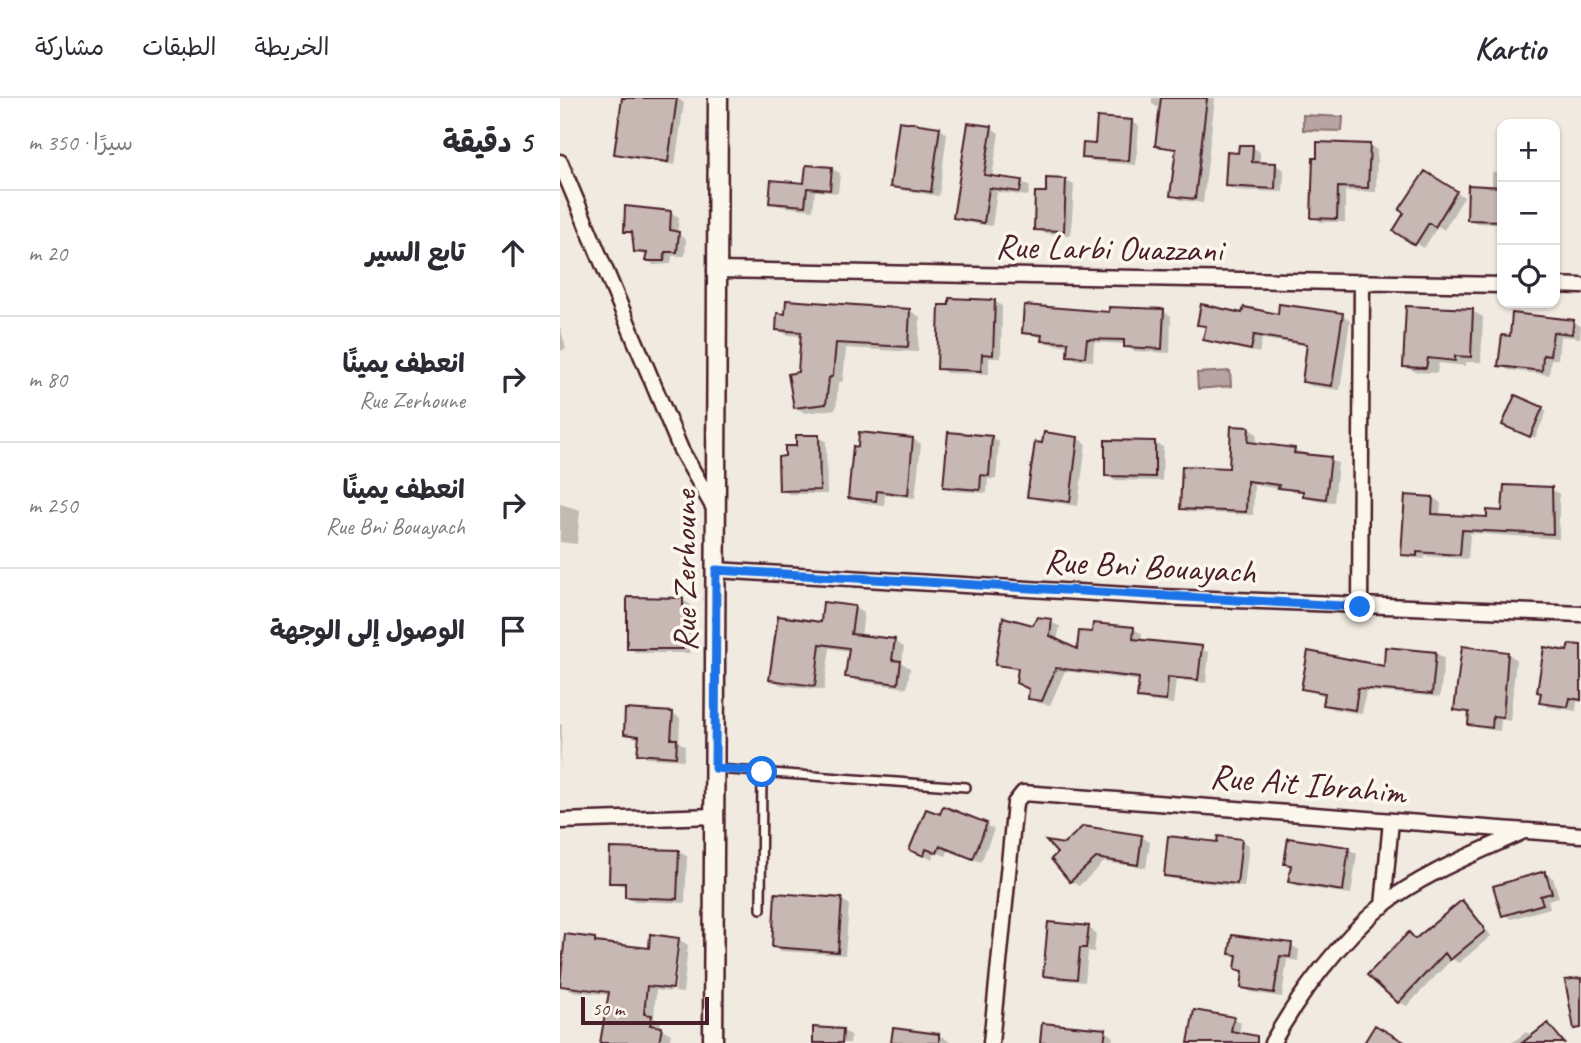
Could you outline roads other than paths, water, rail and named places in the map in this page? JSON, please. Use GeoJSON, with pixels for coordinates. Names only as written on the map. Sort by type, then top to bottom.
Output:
{"type":"FeatureCollection","features":[{"type":"Feature","properties":{"kind":"street","name":"Rue Zerhoune"},"geometry":{"type":"LineString","coordinates":[[713,1043],[718,98]]}},
{"type":"Feature","properties":{"kind":"street"},"geometry":{"type":"LineString","coordinates":[[560,162],[681,450],[715,510]]}},
{"type":"Feature","properties":{"kind":"street","name":"Rue Larbi Ouazzani"},"geometry":{"type":"LineString","coordinates":[[715,270],[1497,285]]}},
{"type":"Feature","properties":{"kind":"street"},"geometry":{"type":"LineString","coordinates":[[1360,607],[1362,282]]}},
{"type":"Feature","properties":{"kind":"street"},"geometry":{"type":"LineString","coordinates":[[1560,285],[1581,286]]}},
{"type":"Feature","properties":{"kind":"street","name":"Rue Bni Bouayach"},"geometry":{"type":"LineString","coordinates":[[716,570],[1360,607],[1581,614]]}},
{"type":"Feature","properties":{"kind":"street","name":"Rue Ait Ibrahim"},"geometry":{"type":"LineString","coordinates":[[990,1043],[1015,803],[1023,793],[1581,835]]}},
{"type":"Feature","properties":{"kind":"street"},"geometry":{"type":"LineString","coordinates":[[560,821],[715,816]]}},
{"type":"Feature","properties":{"kind":"street"},"geometry":{"type":"LineString","coordinates":[[1383,906],[1391,821]]}},
{"type":"Feature","properties":{"kind":"street"},"geometry":{"type":"LineString","coordinates":[[1272,1043],[1312,979],[1383,906],[1436,872],[1523,832]]}},
{"type":"Feature","properties":{"kind":"lane"},"geometry":{"type":"LineString","coordinates":[[715,768],[966,787]]}},
{"type":"Feature","properties":{"kind":"lane"},"geometry":{"type":"LineString","coordinates":[[761,909],[762,772]]}}]}
